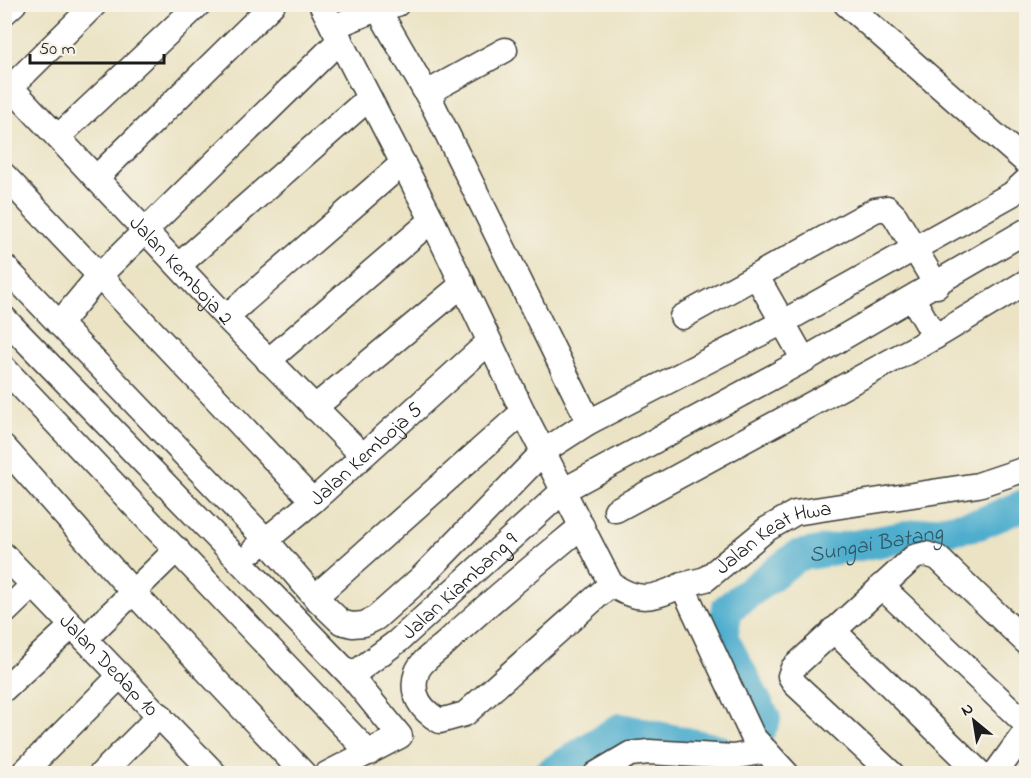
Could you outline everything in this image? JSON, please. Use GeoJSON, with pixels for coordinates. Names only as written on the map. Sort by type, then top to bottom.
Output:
{"type":"FeatureCollection","features":[{"type":"Feature","properties":{"kind":"street"},"geometry":{"type":"LineString","coordinates":[[4,13],[14,4]]}},
{"type":"Feature","properties":{"kind":"street"},"geometry":{"type":"LineString","coordinates":[[8,84],[95,4]]}},
{"type":"Feature","properties":{"kind":"street"},"geometry":{"type":"LineString","coordinates":[[59,136],[199,4]]}},
{"type":"Feature","properties":{"kind":"street"},"geometry":{"type":"LineString","coordinates":[[96,178],[273,4]]}},
{"type":"Feature","properties":{"kind":"street"},"geometry":{"type":"LineString","coordinates":[[321,4],[404,164],[523,412],[564,490],[582,526],[611,584],[465,714],[440,721],[427,714],[414,690],[418,669],[483,608],[582,526]]}},
{"type":"Feature","properties":{"kind":"street"},"geometry":{"type":"LineString","coordinates":[[846,4],[1026,162]]}},
{"type":"Feature","properties":{"kind":"street"},"geometry":{"type":"LineString","coordinates":[[60,324],[99,276],[336,34],[383,6],[589,422]]}},
{"type":"Feature","properties":{"kind":"street"},"geometry":{"type":"LineString","coordinates":[[432,103],[434,89],[505,50]]}},
{"type":"Feature","properties":{"kind":"street","name":"Jalan Kemboja 2"},"geometry":{"type":"LineString","coordinates":[[8,84],[268,361],[362,454]]}},
{"type":"Feature","properties":{"kind":"street"},"geometry":{"type":"LineString","coordinates":[[179,265],[369,98]]}},
{"type":"Feature","properties":{"kind":"street"},"geometry":{"type":"LineString","coordinates":[[226,317],[404,164]]}},
{"type":"Feature","properties":{"kind":"street"},"geometry":{"type":"LineString","coordinates":[[4,175],[313,501]]}},
{"type":"Feature","properties":{"kind":"street"},"geometry":{"type":"LineString","coordinates":[[4,266],[266,540],[315,597],[341,622],[352,625],[364,624],[376,618],[422,577],[544,451],[589,422],[783,322],[1012,194],[1026,181]]}},
{"type":"Feature","properties":{"kind":"street"},"geometry":{"type":"LineString","coordinates":[[682,317],[875,210],[887,208],[895,216],[937,286]]}},
{"type":"Feature","properties":{"kind":"street"},"geometry":{"type":"LineString","coordinates":[[268,361],[432,220]]}},
{"type":"Feature","properties":{"kind":"street","name":"Jalan Kiambang 9"},"geometry":{"type":"LineString","coordinates":[[351,676],[398,641],[564,490],[937,286],[1026,231]]}},
{"type":"Feature","properties":{"kind":"street"},"geometry":{"type":"LineString","coordinates":[[757,277],[804,360]]}},
{"type":"Feature","properties":{"kind":"street"},"geometry":{"type":"LineString","coordinates":[[616,510],[935,337],[1026,282]]}},
{"type":"Feature","properties":{"kind":"street"},"geometry":{"type":"LineString","coordinates":[[314,408],[463,284]]}},
{"type":"Feature","properties":{"kind":"street"},"geometry":{"type":"LineString","coordinates":[[913,299],[935,337]]}},
{"type":"Feature","properties":{"kind":"street"},"geometry":{"type":"LineString","coordinates":[[10,335],[351,676],[400,736],[327,774]]}},
{"type":"Feature","properties":{"kind":"street","name":"Jalan Kemboja 5"},"geometry":{"type":"LineString","coordinates":[[239,562],[313,501],[362,454],[489,342]]}},
{"type":"Feature","properties":{"kind":"street"},"geometry":{"type":"LineString","coordinates":[[4,368],[369,753]]}},
{"type":"Feature","properties":{"kind":"street"},"geometry":{"type":"LineString","coordinates":[[315,597],[523,412]]}},
{"type":"Feature","properties":{"kind":"street"},"geometry":{"type":"LineString","coordinates":[[4,447],[133,592],[304,774]]}},
{"type":"Feature","properties":{"kind":"street","name":"Jalan Keat Hwa"},"geometry":{"type":"LineString","coordinates":[[611,584],[625,594],[641,597],[659,596],[682,585],[706,579],[767,529],[795,513],[978,485],[1026,469]]}},
{"type":"Feature","properties":{"kind":"street"},"geometry":{"type":"LineString","coordinates":[[4,689],[133,592],[177,549]]}},
{"type":"Feature","properties":{"kind":"street"},"geometry":{"type":"LineString","coordinates":[[892,774],[795,684],[790,676],[793,668],[914,557],[926,554],[938,558],[1026,642]]}},
{"type":"Feature","properties":{"kind":"street","name":"Jalan Dedap 10"},"geometry":{"type":"LineString","coordinates":[[4,555],[160,715],[213,773]]}},
{"type":"Feature","properties":{"kind":"street"},"geometry":{"type":"LineString","coordinates":[[462,583],[483,608]]}},
{"type":"Feature","properties":{"kind":"street"},"geometry":{"type":"LineString","coordinates":[[4,613],[33,585]]}},
{"type":"Feature","properties":{"kind":"street"},"geometry":{"type":"LineString","coordinates":[[682,585],[753,737],[775,761]]}},
{"type":"Feature","properties":{"kind":"street"},"geometry":{"type":"LineString","coordinates":[[881,586],[1025,736],[995,774]]}},
{"type":"Feature","properties":{"kind":"street"},"geometry":{"type":"LineString","coordinates":[[833,630],[981,774]]}},
{"type":"Feature","properties":{"kind":"street"},"geometry":{"type":"LineString","coordinates":[[398,641],[418,669]]}},
{"type":"Feature","properties":{"kind":"street"},"geometry":{"type":"LineString","coordinates":[[22,774],[120,676]]}},
{"type":"Feature","properties":{"kind":"street"},"geometry":{"type":"LineString","coordinates":[[101,774],[160,715]]}},
{"type":"Feature","properties":{"kind":"street"},"geometry":{"type":"LineString","coordinates":[[596,774],[630,754],[649,752],[775,761]]}},
{"type":"Feature","properties":{"kind":"waterway","name":"Sungai Batang"},"geometry":{"type":"LineString","coordinates":[[759,731],[765,719],[722,637],[727,609],[797,556],[979,524],[1026,504]]}},
{"type":"Feature","properties":{"kind":"waterway","name":"Sungai Batang"},"geometry":{"type":"LineString","coordinates":[[549,774],[620,729],[718,750]]}}]}
